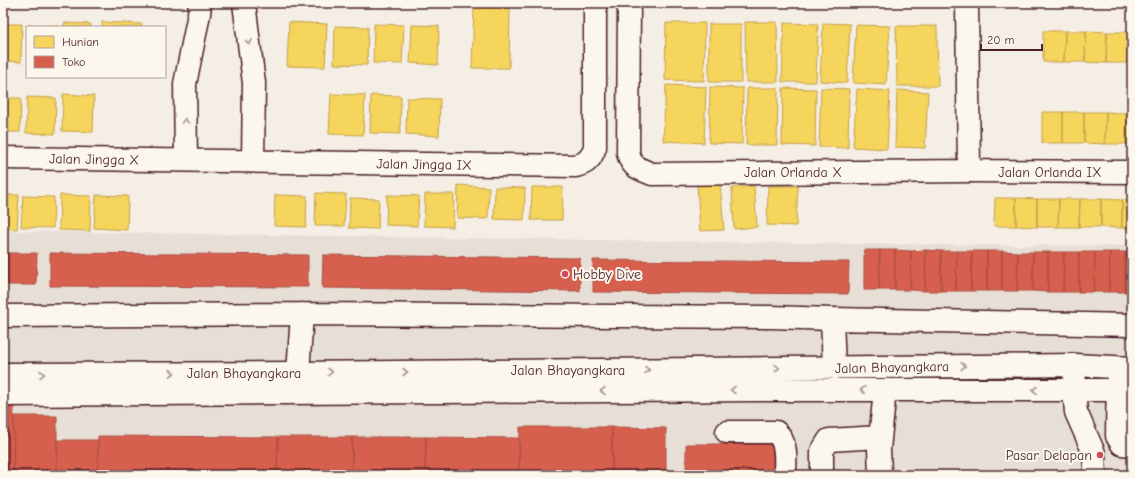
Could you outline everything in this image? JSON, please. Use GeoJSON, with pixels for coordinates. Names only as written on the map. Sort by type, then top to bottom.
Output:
{"type":"FeatureCollection","features":[{"type":"Feature","properties":{"kind":"main road"},"geometry":{"type":"LineString","coordinates":[[186,160],[185,84],[200,3]]}},
{"type":"Feature","properties":{"kind":"main road"},"geometry":{"type":"LineString","coordinates":[[244,3],[254,83],[253,161]]}},
{"type":"Feature","properties":{"kind":"main road","name":"Jalan Jingga IX"},"geometry":{"type":"LineString","coordinates":[[186,160],[576,166],[586,163],[592,157],[595,147],[595,3]]}},
{"type":"Feature","properties":{"kind":"main road","name":"Jalan Orlanda X"},"geometry":{"type":"LineString","coordinates":[[629,3],[628,153],[630,161],[636,168],[652,174],[968,171]]}},
{"type":"Feature","properties":{"kind":"main road"},"geometry":{"type":"LineString","coordinates":[[967,3],[968,171]]}},
{"type":"Feature","properties":{"kind":"main road","name":"Jalan Jingga X"},"geometry":{"type":"LineString","coordinates":[[3,158],[186,160]]}},
{"type":"Feature","properties":{"kind":"main road","name":"Jalan Orlanda IX"},"geometry":{"type":"LineString","coordinates":[[968,171],[1132,172]]}},
{"type":"Feature","properties":{"kind":"main road"},"geometry":{"type":"LineString","coordinates":[[3,316],[302,314],[771,317],[1132,325]]}},
{"type":"Feature","properties":{"kind":"main road"},"geometry":{"type":"LineString","coordinates":[[298,373],[302,314]]}},
{"type":"Feature","properties":{"kind":"main road"},"geometry":{"type":"LineString","coordinates":[[832,319],[834,368]]}},
{"type":"Feature","properties":{"kind":"main road"},"geometry":{"type":"LineString","coordinates":[[1075,365],[1074,390],[1076,412],[1094,453],[1095,475]]}},
{"type":"Feature","properties":{"kind":"main road","name":"Jalan Bhayangkara"},"geometry":{"type":"LineString","coordinates":[[3,374],[298,373],[1075,365],[1119,367]]}},
{"type":"Feature","properties":{"kind":"main road"},"geometry":{"type":"LineString","coordinates":[[1119,367],[1117,436],[1122,444],[1132,445]]}},
{"type":"Feature","properties":{"kind":"main road"},"geometry":{"type":"LineString","coordinates":[[880,475],[879,450],[885,390]]}},
{"type":"Feature","properties":{"kind":"main road"},"geometry":{"type":"LineString","coordinates":[[1094,453],[1119,390]]}},
{"type":"Feature","properties":{"kind":"main road","name":"Jalan Bhayangkara"},"geometry":{"type":"LineString","coordinates":[[3,395],[1119,390]]}},
{"type":"Feature","properties":{"kind":"main road"},"geometry":{"type":"LineString","coordinates":[[727,432],[776,432],[782,438],[784,446],[785,475]]}},
{"type":"Feature","properties":{"kind":"main road"},"geometry":{"type":"LineString","coordinates":[[822,475],[822,451],[829,440],[880,437]]}},
{"type":"Feature","properties":{"kind":"main road"},"geometry":{"type":"LineString","coordinates":[[1094,453],[1132,455]]}},
{"type":"Feature","properties":{"kind":"shaded area"},"geometry":{"type":"Polygon","coordinates":[[[3,231],[858,244],[1132,246],[1132,475],[3,475],[3,231]]]}},
{"type":"Feature","properties":{"kind":"building: Hunian"},"geometry":{"type":"Polygon","coordinates":[[[474,7],[510,8],[509,68],[472,68],[474,7]]]}},
{"type":"Feature","properties":{"kind":"building: Hunian"},"geometry":{"type":"Polygon","coordinates":[[[102,22],[142,24],[142,26],[102,26],[102,22]]]}},
{"type":"Feature","properties":{"kind":"building: Hunian"},"geometry":{"type":"Polygon","coordinates":[[[289,22],[327,24],[325,67],[287,66],[289,22]]]}},
{"type":"Feature","properties":{"kind":"building: Hunian"},"geometry":{"type":"Polygon","coordinates":[[[745,22],[777,22],[778,82],[746,82],[745,22]]]}},
{"type":"Feature","properties":{"kind":"building: Hunian"},"geometry":{"type":"Polygon","coordinates":[[[64,23],[91,24],[91,26],[64,26],[64,23]]]}},
{"type":"Feature","properties":{"kind":"building: Hunian"},"geometry":{"type":"Polygon","coordinates":[[[666,23],[705,23],[704,81],[665,80],[666,23]]]}},
{"type":"Feature","properties":{"kind":"building: Hunian"},"geometry":{"type":"Polygon","coordinates":[[[784,23],[818,24],[816,82],[782,82],[784,23]]]}},
{"type":"Feature","properties":{"kind":"building: Hunian"},"geometry":{"type":"Polygon","coordinates":[[[823,23],[850,24],[847,83],[820,81],[823,23]]]}},
{"type":"Feature","properties":{"kind":"building: Hunian"},"geometry":{"type":"Polygon","coordinates":[[[3,24],[22,24],[21,62],[3,61],[3,24]]]}},
{"type":"Feature","properties":{"kind":"building: Hunian"},"geometry":{"type":"Polygon","coordinates":[[[374,24],[404,25],[402,64],[373,63],[374,24]]]}},
{"type":"Feature","properties":{"kind":"building: Hunian"},"geometry":{"type":"Polygon","coordinates":[[[709,24],[741,24],[741,82],[709,82],[709,24]]]}},
{"type":"Feature","properties":{"kind":"building: Hunian"},"geometry":{"type":"Polygon","coordinates":[[[28,25],[57,26],[28,26],[28,25]]]}},
{"type":"Feature","properties":{"kind":"building: Hunian"},"geometry":{"type":"Polygon","coordinates":[[[412,25],[439,26],[438,65],[410,63],[412,25]]]}},
{"type":"Feature","properties":{"kind":"building: Hunian"},"geometry":{"type":"Polygon","coordinates":[[[856,25],[890,26],[886,85],[853,83],[856,25]]]}},
{"type":"Feature","properties":{"kind":"building: Hunian"},"geometry":{"type":"Polygon","coordinates":[[[335,26],[368,27],[367,65],[334,64],[335,26]]]}},
{"type":"Feature","properties":{"kind":"building: Hunian"},"geometry":{"type":"Polygon","coordinates":[[[896,26],[937,26],[938,86],[897,86],[896,26]]]}},
{"type":"Feature","properties":{"kind":"building: Hunian"},"geometry":{"type":"Polygon","coordinates":[[[1043,31],[1065,31],[1064,62],[1043,62],[1043,31]]]}},
{"type":"Feature","properties":{"kind":"building: Hunian"},"geometry":{"type":"Polygon","coordinates":[[[1065,31],[1086,31],[1085,62],[1064,62],[1065,31]]]}},
{"type":"Feature","properties":{"kind":"building: Hunian"},"geometry":{"type":"Polygon","coordinates":[[[1086,31],[1107,32],[1106,63],[1085,62],[1086,31]]]}},
{"type":"Feature","properties":{"kind":"building: Hunian"},"geometry":{"type":"Polygon","coordinates":[[[1107,32],[1128,32],[1127,63],[1106,63],[1107,32]]]}},
{"type":"Feature","properties":{"kind":"building: Hunian"},"geometry":{"type":"Polygon","coordinates":[[[1128,32],[1132,32],[1132,63],[1127,63],[1128,32]]]}},
{"type":"Feature","properties":{"kind":"building: Hunian"},"geometry":{"type":"Polygon","coordinates":[[[666,85],[706,87],[704,143],[663,141],[666,85]]]}},
{"type":"Feature","properties":{"kind":"building: Hunian"},"geometry":{"type":"Polygon","coordinates":[[[710,87],[743,88],[742,144],[709,143],[710,87]]]}},
{"type":"Feature","properties":{"kind":"building: Hunian"},"geometry":{"type":"Polygon","coordinates":[[[747,88],[778,88],[777,145],[746,145],[747,88]]]}},
{"type":"Feature","properties":{"kind":"building: Hunian"},"geometry":{"type":"Polygon","coordinates":[[[783,88],[816,89],[815,146],[782,145],[783,88]]]}},
{"type":"Feature","properties":{"kind":"building: Hunian"},"geometry":{"type":"Polygon","coordinates":[[[821,88],[849,89],[848,148],[819,147],[821,88]]]}},
{"type":"Feature","properties":{"kind":"building: Hunian"},"geometry":{"type":"Polygon","coordinates":[[[857,89],[890,91],[887,149],[853,147],[857,89]]]}},
{"type":"Feature","properties":{"kind":"building: Hunian"},"geometry":{"type":"Polygon","coordinates":[[[897,90],[928,92],[925,148],[895,147],[897,90]]]}},
{"type":"Feature","properties":{"kind":"building: Hunian"},"geometry":{"type":"Polygon","coordinates":[[[63,94],[94,96],[93,132],[62,131],[63,94]]]}},
{"type":"Feature","properties":{"kind":"building: Hunian"},"geometry":{"type":"Polygon","coordinates":[[[331,94],[365,95],[363,135],[329,134],[331,94]]]}},
{"type":"Feature","properties":{"kind":"building: Hunian"},"geometry":{"type":"Polygon","coordinates":[[[371,95],[401,96],[400,134],[370,133],[371,95]]]}},
{"type":"Feature","properties":{"kind":"building: Hunian"},"geometry":{"type":"Polygon","coordinates":[[[27,97],[56,98],[55,134],[26,133],[27,97]]]}},
{"type":"Feature","properties":{"kind":"building: Hunian"},"geometry":{"type":"Polygon","coordinates":[[[3,98],[21,98],[20,132],[3,132],[3,98]]]}},
{"type":"Feature","properties":{"kind":"building: Hunian"},"geometry":{"type":"Polygon","coordinates":[[[407,98],[440,99],[439,136],[406,134],[407,98]]]}},
{"type":"Feature","properties":{"kind":"building: Hunian"},"geometry":{"type":"Polygon","coordinates":[[[1042,112],[1063,112],[1063,143],[1042,143],[1042,112]]]}},
{"type":"Feature","properties":{"kind":"building: Hunian"},"geometry":{"type":"Polygon","coordinates":[[[1063,112],[1084,112],[1084,143],[1063,143],[1063,112]]]}},
{"type":"Feature","properties":{"kind":"building: Hunian"},"geometry":{"type":"Polygon","coordinates":[[[1084,112],[1106,112],[1105,144],[1084,143],[1084,112]]]}},
{"type":"Feature","properties":{"kind":"building: Hunian"},"geometry":{"type":"Polygon","coordinates":[[[1106,112],[1127,113],[1126,144],[1105,144],[1106,112]]]}},
{"type":"Feature","properties":{"kind":"building: Hunian"},"geometry":{"type":"Polygon","coordinates":[[[1127,113],[1132,113],[1132,144],[1126,144],[1127,113]]]}},
{"type":"Feature","properties":{"kind":"building: Hunian"},"geometry":{"type":"Polygon","coordinates":[[[720,183],[724,230],[700,231],[697,184],[720,183]]]}},
{"type":"Feature","properties":{"kind":"building: Hunian"},"geometry":{"type":"Polygon","coordinates":[[[458,185],[489,187],[488,219],[457,218],[458,185]]]}},
{"type":"Feature","properties":{"kind":"building: Hunian"},"geometry":{"type":"Polygon","coordinates":[[[754,186],[757,227],[734,229],[732,188],[754,186]]]}},
{"type":"Feature","properties":{"kind":"building: Hunian"},"geometry":{"type":"Polygon","coordinates":[[[768,186],[798,186],[796,226],[767,225],[768,186]]]}},
{"type":"Feature","properties":{"kind":"building: Hunian"},"geometry":{"type":"Polygon","coordinates":[[[495,187],[525,188],[524,220],[494,219],[495,187]]]}},
{"type":"Feature","properties":{"kind":"building: Hunian"},"geometry":{"type":"Polygon","coordinates":[[[532,187],[563,187],[562,220],[531,220],[532,187]]]}},
{"type":"Feature","properties":{"kind":"building: Hunian"},"geometry":{"type":"Polygon","coordinates":[[[316,193],[346,194],[344,226],[315,226],[316,193]]]}},
{"type":"Feature","properties":{"kind":"building: Hunian"},"geometry":{"type":"Polygon","coordinates":[[[425,194],[454,194],[453,227],[424,226],[425,194]]]}},
{"type":"Feature","properties":{"kind":"building: Hunian"},"geometry":{"type":"Polygon","coordinates":[[[3,195],[19,195],[17,229],[3,229],[3,195]]]}},
{"type":"Feature","properties":{"kind":"building: Hunian"},"geometry":{"type":"Polygon","coordinates":[[[60,195],[91,196],[90,231],[59,230],[60,195]]]}},
{"type":"Feature","properties":{"kind":"building: Hunian"},"geometry":{"type":"Polygon","coordinates":[[[96,195],[128,196],[127,230],[94,228],[96,195]]]}},
{"type":"Feature","properties":{"kind":"building: Hunian"},"geometry":{"type":"Polygon","coordinates":[[[275,195],[307,196],[306,227],[274,226],[275,195]]]}},
{"type":"Feature","properties":{"kind":"building: Hunian"},"geometry":{"type":"Polygon","coordinates":[[[387,195],[419,196],[417,226],[386,225],[387,195]]]}},
{"type":"Feature","properties":{"kind":"building: Hunian"},"geometry":{"type":"Polygon","coordinates":[[[23,196],[54,197],[53,228],[21,227],[23,196]]]}},
{"type":"Feature","properties":{"kind":"building: Hunian"},"geometry":{"type":"Polygon","coordinates":[[[350,198],[379,199],[378,229],[349,228],[350,198]]]}},
{"type":"Feature","properties":{"kind":"building: Hunian"},"geometry":{"type":"Polygon","coordinates":[[[995,198],[1016,198],[1016,226],[994,226],[995,198]]]}},
{"type":"Feature","properties":{"kind":"building: Hunian"},"geometry":{"type":"Polygon","coordinates":[[[1016,198],[1037,199],[1037,227],[1016,226],[1016,198]]]}},
{"type":"Feature","properties":{"kind":"building: Hunian"},"geometry":{"type":"Polygon","coordinates":[[[1037,199],[1059,199],[1058,227],[1037,227],[1037,199]]]}},
{"type":"Feature","properties":{"kind":"building: Hunian"},"geometry":{"type":"Polygon","coordinates":[[[1059,199],[1080,199],[1079,227],[1058,227],[1059,199]]]}},
{"type":"Feature","properties":{"kind":"building: Hunian"},"geometry":{"type":"Polygon","coordinates":[[[1080,199],[1101,199],[1101,227],[1079,227],[1080,199]]]}},
{"type":"Feature","properties":{"kind":"building: Hunian"},"geometry":{"type":"Polygon","coordinates":[[[1101,199],[1122,200],[1122,228],[1101,227],[1101,199]]]}},
{"type":"Feature","properties":{"kind":"building: Hunian"},"geometry":{"type":"Polygon","coordinates":[[[1122,200],[1132,200],[1132,228],[1122,228],[1122,200]]]}},
{"type":"Feature","properties":{"kind":"building: Toko"},"geometry":{"type":"Polygon","coordinates":[[[864,250],[880,250],[879,290],[864,290],[864,250]]]}},
{"type":"Feature","properties":{"kind":"building: Toko"},"geometry":{"type":"Polygon","coordinates":[[[880,250],[895,250],[895,290],[879,290],[880,250]]]}},
{"type":"Feature","properties":{"kind":"building: Toko"},"geometry":{"type":"Polygon","coordinates":[[[895,250],[911,251],[910,290],[895,290],[895,250]]]}},
{"type":"Feature","properties":{"kind":"building: Toko"},"geometry":{"type":"Polygon","coordinates":[[[926,250],[925,291],[910,290],[911,251],[926,250]]]}},
{"type":"Feature","properties":{"kind":"building: Toko"},"geometry":{"type":"Polygon","coordinates":[[[926,250],[941,251],[941,291],[925,291],[926,250]]]}},
{"type":"Feature","properties":{"kind":"building: Toko"},"geometry":{"type":"Polygon","coordinates":[[[941,251],[957,251],[956,291],[941,291],[941,251]]]}},
{"type":"Feature","properties":{"kind":"building: Toko"},"geometry":{"type":"Polygon","coordinates":[[[957,251],[972,251],[971,291],[956,291],[957,251]]]}},
{"type":"Feature","properties":{"kind":"building: Toko"},"geometry":{"type":"Polygon","coordinates":[[[972,251],[987,251],[987,291],[971,291],[972,251]]]}},
{"type":"Feature","properties":{"kind":"building: Toko"},"geometry":{"type":"Polygon","coordinates":[[[987,251],[1002,251],[1002,291],[987,291],[987,251]]]}},
{"type":"Feature","properties":{"kind":"building: Toko"},"geometry":{"type":"Polygon","coordinates":[[[1002,251],[1018,252],[1017,291],[1002,291],[1002,251]]]}},
{"type":"Feature","properties":{"kind":"building: Toko"},"geometry":{"type":"Polygon","coordinates":[[[1018,252],[1033,252],[1033,291],[1017,291],[1018,252]]]}},
{"type":"Feature","properties":{"kind":"building: Toko"},"geometry":{"type":"Polygon","coordinates":[[[1033,252],[1048,252],[1048,292],[1033,291],[1033,252]]]}},
{"type":"Feature","properties":{"kind":"building: Toko"},"geometry":{"type":"Polygon","coordinates":[[[1048,252],[1064,252],[1063,292],[1048,292],[1048,252]]]}},
{"type":"Feature","properties":{"kind":"building: Toko"},"geometry":{"type":"Polygon","coordinates":[[[1064,252],[1079,252],[1079,292],[1063,292],[1064,252]]]}},
{"type":"Feature","properties":{"kind":"building: Toko"},"geometry":{"type":"Polygon","coordinates":[[[1079,252],[1095,252],[1094,292],[1079,292],[1079,252]]]}},
{"type":"Feature","properties":{"kind":"building: Toko"},"geometry":{"type":"Polygon","coordinates":[[[1095,252],[1110,252],[1109,292],[1094,292],[1095,252]]]}},
{"type":"Feature","properties":{"kind":"building: Toko"},"geometry":{"type":"Polygon","coordinates":[[[1110,252],[1125,252],[1125,292],[1109,292],[1110,252]]]}},
{"type":"Feature","properties":{"kind":"building: Toko"},"geometry":{"type":"Polygon","coordinates":[[[1125,252],[1132,252],[1132,292],[1125,292],[1125,252]]]}},
{"type":"Feature","properties":{"kind":"building: Toko"},"geometry":{"type":"Polygon","coordinates":[[[3,253],[37,253],[36,285],[3,285],[3,253]]]}},
{"type":"Feature","properties":{"kind":"building: Toko"},"geometry":{"type":"Polygon","coordinates":[[[50,253],[308,255],[308,287],[50,286],[50,253]]]}},
{"type":"Feature","properties":{"kind":"building: Toko"},"geometry":{"type":"Polygon","coordinates":[[[323,255],[580,258],[580,291],[322,288],[323,255]]]}},
{"type":"Feature","properties":{"kind":"building: Toko"},"geometry":{"type":"Polygon","coordinates":[[[593,260],[849,262],[848,294],[593,292],[593,260]]]}},
{"type":"Feature","properties":{"kind":"building: Toko"},"geometry":{"type":"Polygon","coordinates":[[[3,403],[14,403],[13,475],[3,475],[3,403]]]}},
{"type":"Feature","properties":{"kind":"building: Toko"},"geometry":{"type":"Polygon","coordinates":[[[14,416],[57,416],[57,475],[13,475],[14,416]]]}},
{"type":"Feature","properties":{"kind":"building: Toko"},"geometry":{"type":"Polygon","coordinates":[[[520,427],[612,427],[612,475],[519,475],[520,427]]]}},
{"type":"Feature","properties":{"kind":"building: Toko"},"geometry":{"type":"Polygon","coordinates":[[[612,427],[666,428],[666,475],[612,475],[612,427]]]}},
{"type":"Feature","properties":{"kind":"building: Toko"},"geometry":{"type":"Polygon","coordinates":[[[98,436],[278,437],[277,475],[98,475],[98,436]]]}},
{"type":"Feature","properties":{"kind":"building: Toko"},"geometry":{"type":"Polygon","coordinates":[[[278,437],[352,437],[352,475],[277,475],[278,437]]]}},
{"type":"Feature","properties":{"kind":"building: Toko"},"geometry":{"type":"Polygon","coordinates":[[[352,437],[426,437],[425,475],[352,475],[352,437]]]}},
{"type":"Feature","properties":{"kind":"building: Toko"},"geometry":{"type":"Polygon","coordinates":[[[426,437],[519,438],[519,475],[425,475],[426,437]]]}},
{"type":"Feature","properties":{"kind":"building: Toko"},"geometry":{"type":"Polygon","coordinates":[[[57,440],[98,440],[98,475],[57,475],[57,440]]]}},
{"type":"Feature","properties":{"kind":"building: Toko"},"geometry":{"type":"Polygon","coordinates":[[[686,444],[777,444],[777,475],[686,475],[686,444]]]}},
{"type":"Feature","properties":{"kind":"place","name":"Hobby Dive"},"geometry":{"type":"Point","coordinates":[565,274]}},
{"type":"Feature","properties":{"kind":"place","name":"Pasar Delapan"},"geometry":{"type":"Point","coordinates":[1100,455]}}]}
